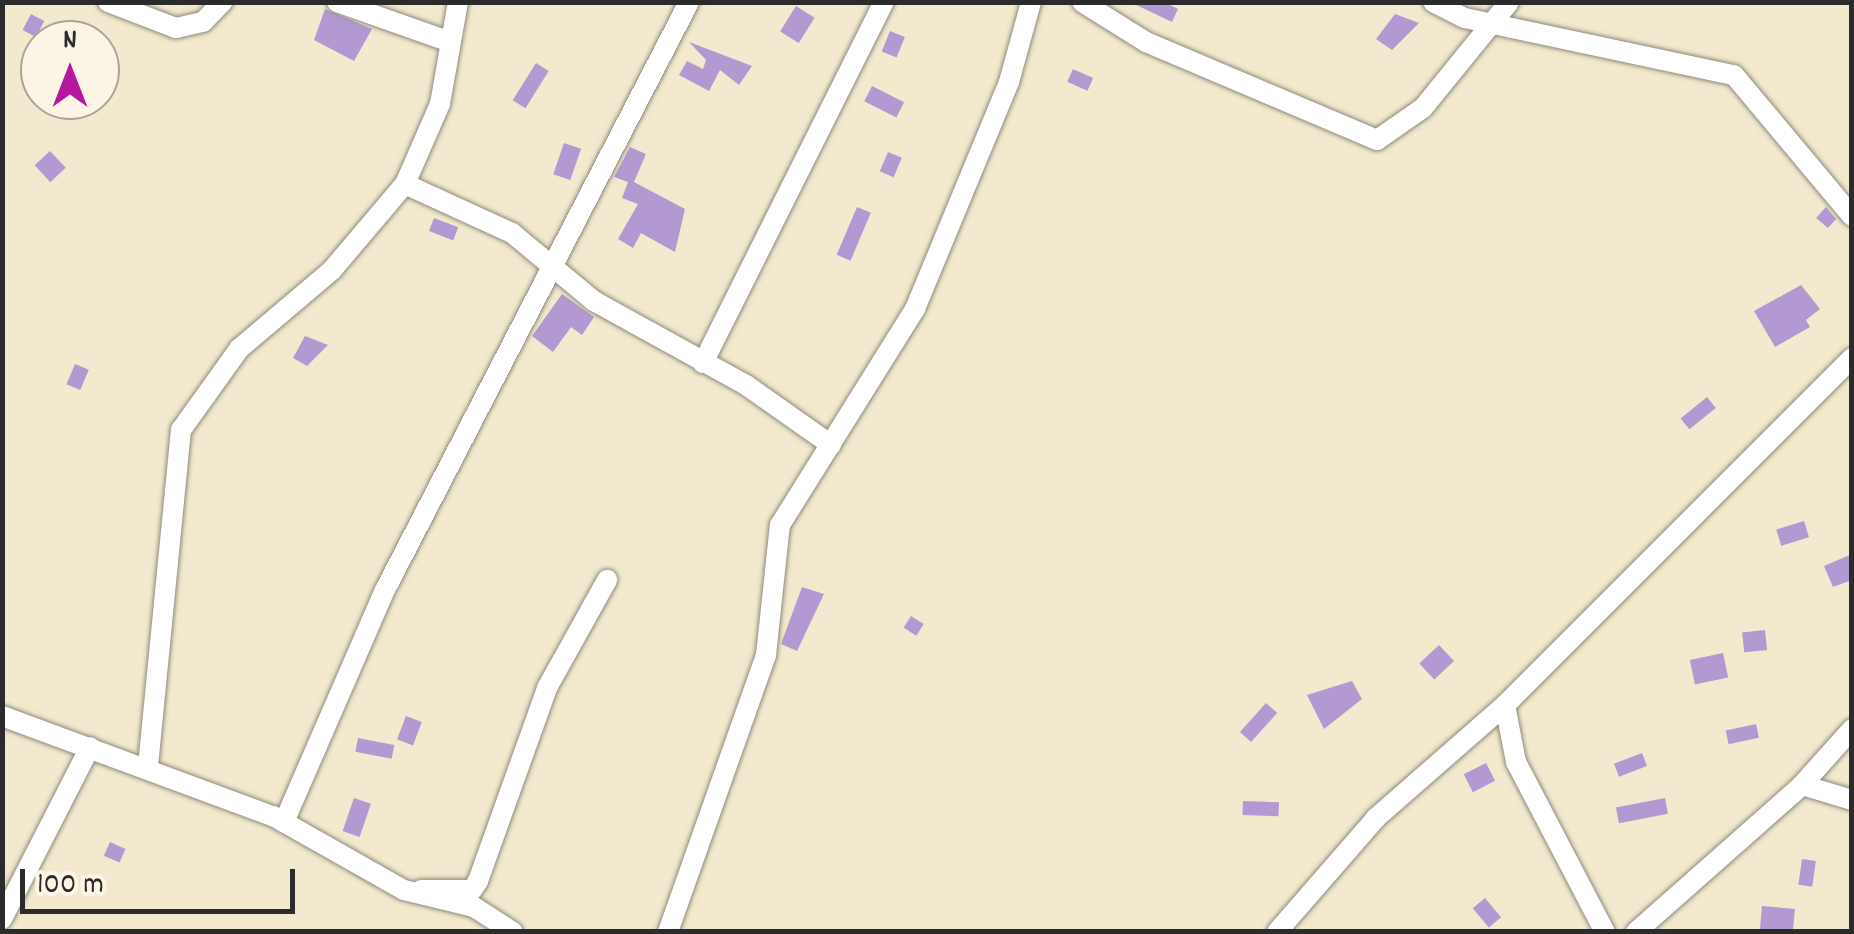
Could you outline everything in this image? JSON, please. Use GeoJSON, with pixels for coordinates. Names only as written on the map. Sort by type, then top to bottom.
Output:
{"type":"FeatureCollection","features":[{"type":"Feature","properties":{"kind":"street"},"geometry":{"type":"LineString","coordinates":[[108,2],[176,28],[203,22],[222,2]]}},
{"type":"Feature","properties":{"kind":"street"},"geometry":{"type":"LineString","coordinates":[[337,2],[448,41]]}},
{"type":"Feature","properties":{"kind":"street"},"geometry":{"type":"LineString","coordinates":[[148,766],[181,430],[238,350],[332,270],[406,184],[435,120],[458,2]]}},
{"type":"Feature","properties":{"kind":"street"},"geometry":{"type":"LineString","coordinates":[[284,822],[386,590],[557,271],[689,2]]}},
{"type":"Feature","properties":{"kind":"street"},"geometry":{"type":"LineString","coordinates":[[703,363],[884,2]]}},
{"type":"Feature","properties":{"kind":"street"},"geometry":{"type":"LineString","coordinates":[[668,932],[766,654],[780,525],[915,309],[1009,82],[1031,2]]}},
{"type":"Feature","properties":{"kind":"street"},"geometry":{"type":"LineString","coordinates":[[1082,2],[1146,42],[1377,140],[1423,108],[1497,21],[1508,2]]}},
{"type":"Feature","properties":{"kind":"street"},"geometry":{"type":"LineString","coordinates":[[1433,2],[1497,21],[1734,75],[1852,216]]}},
{"type":"Feature","properties":{"kind":"street"},"geometry":{"type":"LineString","coordinates":[[406,184],[512,233],[557,271],[830,445]]}},
{"type":"Feature","properties":{"kind":"street"},"geometry":{"type":"LineString","coordinates":[[1277,932],[1376,818],[1504,705],[1852,358]]}},
{"type":"Feature","properties":{"kind":"street"},"geometry":{"type":"LineString","coordinates":[[404,890],[472,890],[478,882],[548,688],[607,580]]}},
{"type":"Feature","properties":{"kind":"street"},"geometry":{"type":"LineString","coordinates":[[1504,705],[1516,762],[1605,932]]}},
{"type":"Feature","properties":{"kind":"street"},"geometry":{"type":"LineString","coordinates":[[2,716],[148,766],[284,822],[404,890],[474,907],[513,932]]}},
{"type":"Feature","properties":{"kind":"street"},"geometry":{"type":"LineString","coordinates":[[1636,932],[1802,785],[1852,729]]}},
{"type":"Feature","properties":{"kind":"street"},"geometry":{"type":"LineString","coordinates":[[2,919],[90,747]]}},
{"type":"Feature","properties":{"kind":"street"},"geometry":{"type":"LineString","coordinates":[[1802,785],[1852,800]]}},
{"type":"Feature","properties":{"kind":"building"},"geometry":{"type":"Polygon","coordinates":[[[1130,2],[1164,2],[1178,9],[1172,22],[1130,2]]]}},
{"type":"Feature","properties":{"kind":"building"},"geometry":{"type":"Polygon","coordinates":[[[796,6],[815,18],[799,43],[780,31],[796,6]]]}},
{"type":"Feature","properties":{"kind":"building"},"geometry":{"type":"Polygon","coordinates":[[[325,9],[372,29],[354,61],[314,40],[325,9]]]}},
{"type":"Feature","properties":{"kind":"building"},"geometry":{"type":"Polygon","coordinates":[[[1395,14],[1419,23],[1392,50],[1376,39],[1395,14]]]}},
{"type":"Feature","properties":{"kind":"building"},"geometry":{"type":"Polygon","coordinates":[[[890,31],[905,37],[897,57],[882,51],[890,31]]]}},
{"type":"Feature","properties":{"kind":"building"},"geometry":{"type":"Polygon","coordinates":[[[689,42],[752,66],[739,85],[720,70],[709,91],[679,75],[687,61],[703,69],[706,60],[689,42]]]}},
{"type":"Feature","properties":{"kind":"building"},"geometry":{"type":"Polygon","coordinates":[[[536,63],[549,71],[525,108],[513,100],[536,63]]]}},
{"type":"Feature","properties":{"kind":"building"},"geometry":{"type":"Polygon","coordinates":[[[1073,69],[1093,78],[1087,91],[1067,82],[1073,69]]]}},
{"type":"Feature","properties":{"kind":"building"},"geometry":{"type":"Polygon","coordinates":[[[872,86],[904,102],[896,117],[864,101],[872,86]]]}},
{"type":"Feature","properties":{"kind":"building"},"geometry":{"type":"Polygon","coordinates":[[[564,143],[581,149],[570,180],[553,174],[564,143]]]}},
{"type":"Feature","properties":{"kind":"building"},"geometry":{"type":"Polygon","coordinates":[[[630,147],[646,154],[634,182],[685,209],[675,252],[641,233],[633,248],[618,239],[638,204],[622,198],[628,182],[614,177],[630,147]]]}},
{"type":"Feature","properties":{"kind":"building"},"geometry":{"type":"Polygon","coordinates":[[[50,151],[66,168],[50,182],[35,165],[50,151]]]}},
{"type":"Feature","properties":{"kind":"building"},"geometry":{"type":"Polygon","coordinates":[[[888,152],[902,158],[894,177],[880,171],[888,152]]]}},
{"type":"Feature","properties":{"kind":"building"},"geometry":{"type":"Polygon","coordinates":[[[857,207],[871,213],[850,261],[837,255],[857,207]]]}},
{"type":"Feature","properties":{"kind":"building"},"geometry":{"type":"Polygon","coordinates":[[[1826,207],[1836,219],[1828,228],[1816,218],[1826,207]]]}},
{"type":"Feature","properties":{"kind":"building"},"geometry":{"type":"Polygon","coordinates":[[[434,218],[458,227],[453,240],[429,231],[434,218]]]}},
{"type":"Feature","properties":{"kind":"building"},"geometry":{"type":"Polygon","coordinates":[[[1801,285],[1820,309],[1806,320],[1810,327],[1775,347],[1754,311],[1801,285]]]}},
{"type":"Feature","properties":{"kind":"building"},"geometry":{"type":"Polygon","coordinates":[[[562,294],[594,317],[582,335],[571,327],[553,352],[532,336],[562,294]]]}},
{"type":"Feature","properties":{"kind":"building"},"geometry":{"type":"Polygon","coordinates":[[[305,336],[328,345],[307,366],[293,358],[305,336]]]}},
{"type":"Feature","properties":{"kind":"building"},"geometry":{"type":"Polygon","coordinates":[[[75,364],[89,370],[80,390],[66,384],[75,364]]]}},
{"type":"Feature","properties":{"kind":"building"},"geometry":{"type":"Polygon","coordinates":[[[1707,397],[1716,408],[1689,429],[1681,418],[1707,397]]]}},
{"type":"Feature","properties":{"kind":"building"},"geometry":{"type":"Polygon","coordinates":[[[1804,521],[1809,537],[1781,546],[1776,529],[1804,521]]]}},
{"type":"Feature","properties":{"kind":"building"},"geometry":{"type":"Polygon","coordinates":[[[1852,554],[1852,580],[1833,587],[1824,566],[1852,554]]]}},
{"type":"Feature","properties":{"kind":"building"},"geometry":{"type":"Polygon","coordinates":[[[802,587],[824,594],[797,651],[781,644],[802,587]]]}},
{"type":"Feature","properties":{"kind":"building"},"geometry":{"type":"Polygon","coordinates":[[[911,616],[924,624],[916,636],[904,628],[911,616]]]}},
{"type":"Feature","properties":{"kind":"building"},"geometry":{"type":"Polygon","coordinates":[[[1765,630],[1767,650],[1744,652],[1742,632],[1765,630]]]}},
{"type":"Feature","properties":{"kind":"building"},"geometry":{"type":"Polygon","coordinates":[[[1439,645],[1454,661],[1434,680],[1419,663],[1439,645]]]}},
{"type":"Feature","properties":{"kind":"building"},"geometry":{"type":"Polygon","coordinates":[[[1723,653],[1728,677],[1695,685],[1690,660],[1723,653]]]}},
{"type":"Feature","properties":{"kind":"building"},"geometry":{"type":"Polygon","coordinates":[[[1352,681],[1362,699],[1324,729],[1307,695],[1352,681]]]}},
{"type":"Feature","properties":{"kind":"building"},"geometry":{"type":"Polygon","coordinates":[[[1266,703],[1277,713],[1251,742],[1240,732],[1266,703]]]}},
{"type":"Feature","properties":{"kind":"building"},"geometry":{"type":"Polygon","coordinates":[[[406,716],[422,722],[413,745],[397,739],[406,716]]]}},
{"type":"Feature","properties":{"kind":"building"},"geometry":{"type":"Polygon","coordinates":[[[1756,724],[1759,738],[1729,744],[1726,730],[1756,724]]]}},
{"type":"Feature","properties":{"kind":"building"},"geometry":{"type":"Polygon","coordinates":[[[358,738],[394,745],[392,759],[355,752],[358,738]]]}},
{"type":"Feature","properties":{"kind":"building"},"geometry":{"type":"Polygon","coordinates":[[[1642,753],[1647,766],[1619,777],[1614,764],[1642,753]]]}},
{"type":"Feature","properties":{"kind":"building"},"geometry":{"type":"Polygon","coordinates":[[[1486,763],[1495,781],[1473,792],[1464,774],[1486,763]]]}},
{"type":"Feature","properties":{"kind":"building"},"geometry":{"type":"Polygon","coordinates":[[[354,798],[371,804],[360,837],[343,831],[354,798]]]}},
{"type":"Feature","properties":{"kind":"building"},"geometry":{"type":"Polygon","coordinates":[[[1665,798],[1668,814],[1619,823],[1616,808],[1665,798]]]}},
{"type":"Feature","properties":{"kind":"building"},"geometry":{"type":"Polygon","coordinates":[[[1243,801],[1279,802],[1278,816],[1243,815],[1243,801]]]}},
{"type":"Feature","properties":{"kind":"building"},"geometry":{"type":"Polygon","coordinates":[[[110,842],[126,849],[119,863],[104,856],[110,842]]]}},
{"type":"Feature","properties":{"kind":"building"},"geometry":{"type":"Polygon","coordinates":[[[1802,859],[1816,861],[1812,887],[1798,885],[1802,859]]]}},
{"type":"Feature","properties":{"kind":"building"},"geometry":{"type":"Polygon","coordinates":[[[1485,898],[1501,917],[1489,927],[1473,908],[1485,898]]]}},
{"type":"Feature","properties":{"kind":"building"},"geometry":{"type":"Polygon","coordinates":[[[1762,906],[1795,909],[1793,932],[1760,931],[1762,906]]]}}]}
